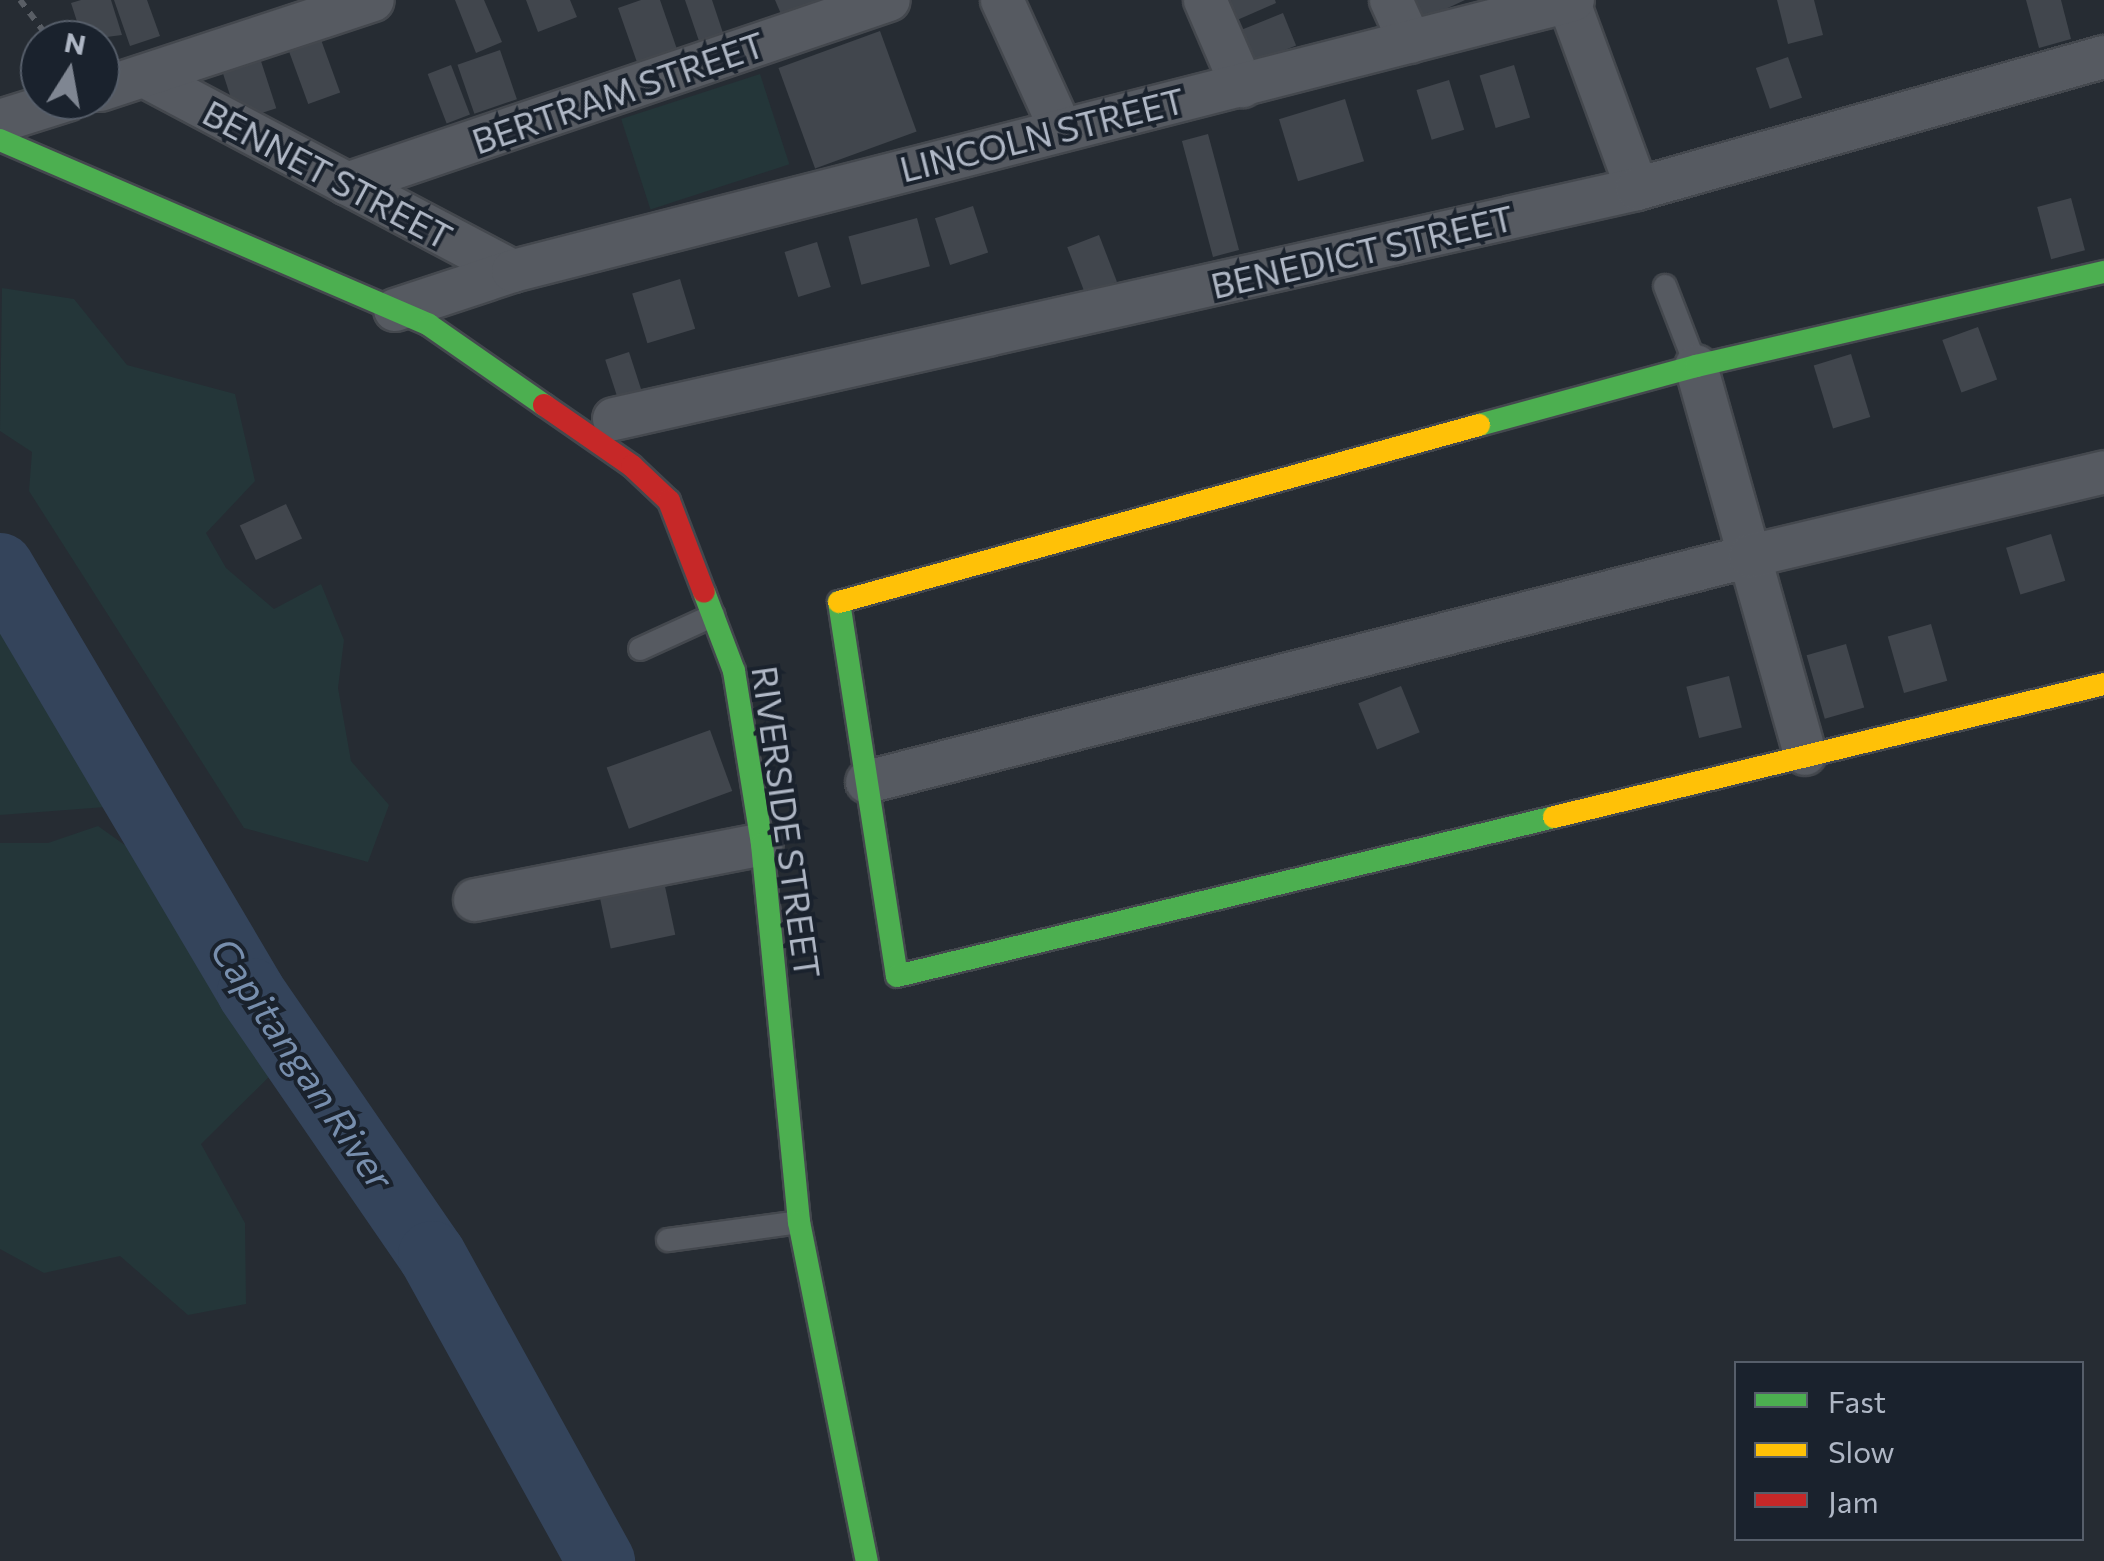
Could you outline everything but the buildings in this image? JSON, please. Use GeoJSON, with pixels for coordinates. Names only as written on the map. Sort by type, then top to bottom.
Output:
{"type":"FeatureCollection","features":[{"type":"Feature","properties":{"kind":"street"},"geometry":{"type":"LineString","coordinates":[[120,84],[372,0]]}},
{"type":"Feature","properties":{"kind":"street","name":"BERTRAM STREET"},"geometry":{"type":"LineString","coordinates":[[347,184],[889,0]]}},
{"type":"Feature","properties":{"kind":"street"},"geometry":{"type":"LineString","coordinates":[[1002,0],[1060,127]]}},
{"type":"Feature","properties":{"kind":"street"},"geometry":{"type":"LineString","coordinates":[[1205,0],[1242,86]]}},
{"type":"Feature","properties":{"kind":"street"},"geometry":{"type":"LineString","coordinates":[[1390,0],[1410,42]]}},
{"type":"Feature","properties":{"kind":"street"},"geometry":{"type":"LineString","coordinates":[[1570,0],[1638,189]]}},
{"type":"Feature","properties":{"kind":"street","name":"LINCOLN STREET"},"geometry":{"type":"LineString","coordinates":[[395,310],[512,271],[1060,127],[1242,86],[1570,0]]}},
{"type":"Feature","properties":{"kind":"street","name":"BENEDICT STREET"},"geometry":{"type":"LineString","coordinates":[[614,419],[1638,189],[2104,57]]}},
{"type":"Feature","properties":{"kind":"street","name":"BENNET STREET"},"geometry":{"type":"LineString","coordinates":[[144,76],[512,271]]}},
{"type":"Feature","properties":{"kind":"street","name":"RIVERSIDE STREET"},"geometry":{"type":"LineString","coordinates":[[0,140],[395,310],[484,360],[632,466],[669,502],[734,672],[762,844],[799,1222],[867,1561]]}},
{"type":"Feature","properties":{"kind":"street"},"geometry":{"type":"LineString","coordinates":[[2104,272],[1696,366],[839,600],[897,976],[2104,684]]}},
{"type":"Feature","properties":{"kind":"street"},"geometry":{"type":"LineString","coordinates":[[1696,366],[1805,754]]}},
{"type":"Feature","properties":{"kind":"street"},"geometry":{"type":"LineString","coordinates":[[867,782],[1750,556],[2104,472]]}},
{"type":"Feature","properties":{"kind":"street"},"geometry":{"type":"LineString","coordinates":[[475,900],[762,844]]}},
{"type":"Feature","properties":{"kind":"lane"},"geometry":{"type":"LineString","coordinates":[[1664,286],[1696,366]]}},
{"type":"Feature","properties":{"kind":"lane"},"geometry":{"type":"LineString","coordinates":[[640,649],[715,614]]}},
{"type":"Feature","properties":{"kind":"lane"},"geometry":{"type":"LineString","coordinates":[[668,1240],[799,1222]]}},
{"type":"Feature","properties":{"kind":"shaded area"},"geometry":{"type":"Polygon","coordinates":[[[760,74],[789,164],[651,209],[621,119],[760,74]]]}},
{"type":"Feature","properties":{"kind":"shaded area"},"geometry":{"type":"Polygon","coordinates":[[[2,288],[74,299],[127,365],[235,394],[255,481],[206,533],[226,568],[274,609],[321,584],[344,640],[338,688],[351,761],[389,805],[368,862],[244,828],[29,491],[32,452],[0,431],[2,288]]]}},
{"type":"Feature","properties":{"kind":"shaded area"},"geometry":{"type":"Polygon","coordinates":[[[0,593],[118,751],[119,806],[0,815],[0,593]]]}},
{"type":"Feature","properties":{"kind":"shaded area"},"geometry":{"type":"Polygon","coordinates":[[[98,826],[174,880],[284,1062],[201,1144],[245,1223],[246,1304],[188,1315],[120,1256],[44,1273],[0,1249],[0,843],[48,843],[98,826]]]}},
{"type":"Feature","properties":{"kind":"waterway","name":"Capitangan River"},"geometry":{"type":"LineString","coordinates":[[0,567],[251,992],[432,1255],[601,1561]]}},
{"type":"Feature","properties":{"kind":"traffic: fast"},"geometry":{"type":"LineString","coordinates":[[0,140],[429,325],[544,405]]}},
{"type":"Feature","properties":{"kind":"traffic: fast"},"geometry":{"type":"LineString","coordinates":[[1479,425],[1696,366],[2104,272]]}},
{"type":"Feature","properties":{"kind":"traffic: fast"},"geometry":{"type":"LineString","coordinates":[[704,592],[734,671],[762,844],[799,1222],[867,1561]]}},
{"type":"Feature","properties":{"kind":"traffic: fast"},"geometry":{"type":"LineString","coordinates":[[839,602],[897,976],[1554,817]]}},
{"type":"Feature","properties":{"kind":"traffic: slow"},"geometry":{"type":"LineString","coordinates":[[839,602],[1479,425]]}},
{"type":"Feature","properties":{"kind":"traffic: slow"},"geometry":{"type":"LineString","coordinates":[[1554,817],[2104,684]]}},
{"type":"Feature","properties":{"kind":"traffic: jam"},"geometry":{"type":"LineString","coordinates":[[544,405],[632,466],[669,501],[704,592]]}}]}
